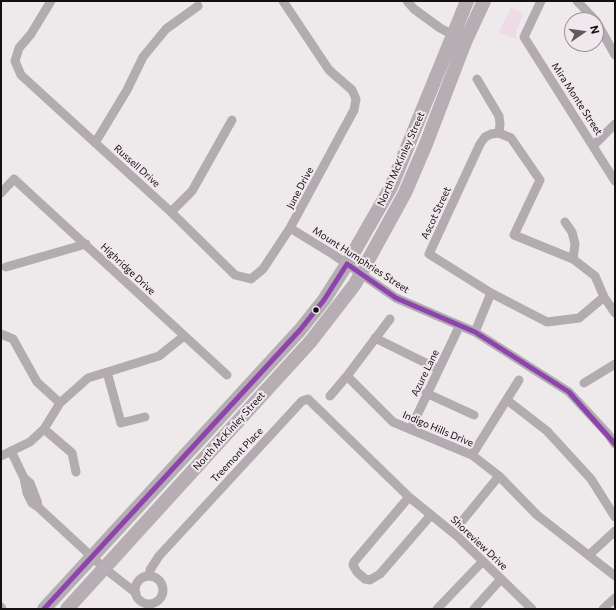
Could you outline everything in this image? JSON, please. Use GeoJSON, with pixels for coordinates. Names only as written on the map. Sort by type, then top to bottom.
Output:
{"type":"FeatureCollection","features":[{"type":"Feature","properties":{"kind":"main road","name":"North McKinley Street"},"geometry":{"type":"LineString","coordinates":[[67,609],[311,341],[334,314],[361,274],[405,193],[426,144],[460,39],[467,1]]}},
{"type":"Feature","properties":{"kind":"main road","name":"North McKinley Street"},"geometry":{"type":"LineString","coordinates":[[44,609],[300,330],[324,300],[348,264],[391,187],[460,39],[484,1]]}},
{"type":"Feature","properties":{"kind":"street","name":"Russell Drive"},"geometry":{"type":"LineString","coordinates":[[51,1],[31,34],[19,48],[15,61],[21,75],[171,212],[235,275],[251,279]]}},
{"type":"Feature","properties":{"kind":"street","name":"June Drive"},"geometry":{"type":"LineString","coordinates":[[251,279],[263,269],[290,228],[354,110],[356,99],[352,90],[329,70],[283,1]]}},
{"type":"Feature","properties":{"kind":"street"},"geometry":{"type":"LineString","coordinates":[[407,1],[425,17],[460,39]]}},
{"type":"Feature","properties":{"kind":"street","name":"Mira Monte Street"},"geometry":{"type":"LineString","coordinates":[[541,1],[524,37],[594,145],[615,181]]}},
{"type":"Feature","properties":{"kind":"street"},"geometry":{"type":"LineString","coordinates":[[577,1],[588,12]]}},
{"type":"Feature","properties":{"kind":"street"},"geometry":{"type":"LineString","coordinates":[[95,143],[127,90],[143,57],[166,29],[198,6]]}},
{"type":"Feature","properties":{"kind":"street"},"geometry":{"type":"LineString","coordinates":[[604,35],[615,55]]}},
{"type":"Feature","properties":{"kind":"street"},"geometry":{"type":"LineString","coordinates":[[477,79],[499,116],[499,133],[511,138],[540,180],[514,235],[573,259],[595,276],[604,297],[615,313]]}},
{"type":"Feature","properties":{"kind":"street"},"geometry":{"type":"LineString","coordinates":[[171,212],[192,190],[232,120]]}},
{"type":"Feature","properties":{"kind":"street"},"geometry":{"type":"LineString","coordinates":[[594,145],[615,124]]}},
{"type":"Feature","properties":{"kind":"street","name":"Ascot Street"},"geometry":{"type":"LineString","coordinates":[[491,293],[429,254],[480,144],[485,137],[491,134],[499,133]]}},
{"type":"Feature","properties":{"kind":"street","name":"Highridge Drive"},"geometry":{"type":"LineString","coordinates":[[1,193],[14,179],[227,375]]}},
{"type":"Feature","properties":{"kind":"street"},"geometry":{"type":"LineString","coordinates":[[564,222],[572,232],[575,244],[573,259]]}},
{"type":"Feature","properties":{"kind":"street","name":"Mount Humphries Street"},"geometry":{"type":"LineString","coordinates":[[290,228],[348,264],[396,298],[459,327],[475,332],[569,392],[608,434],[615,444]]}},
{"type":"Feature","properties":{"kind":"street"},"geometry":{"type":"LineString","coordinates":[[6,267],[86,244]]}},
{"type":"Feature","properties":{"kind":"street"},"geometry":{"type":"LineString","coordinates":[[475,332],[491,293],[547,322],[579,318],[604,297]]}},
{"type":"Feature","properties":{"kind":"street"},"geometry":{"type":"LineString","coordinates":[[330,396],[390,319]]}},
{"type":"Feature","properties":{"kind":"street","name":"Azure Lane"},"geometry":{"type":"LineString","coordinates":[[411,428],[459,327]]}},
{"type":"Feature","properties":{"kind":"street"},"geometry":{"type":"LineString","coordinates":[[1,334],[13,339],[37,382],[60,404]]}},
{"type":"Feature","properties":{"kind":"street"},"geometry":{"type":"LineString","coordinates":[[1,456],[30,442],[44,429],[60,404],[88,378],[159,356],[184,336]]}},
{"type":"Feature","properties":{"kind":"street"},"geometry":{"type":"LineString","coordinates":[[375,338],[438,369]]}},
{"type":"Feature","properties":{"kind":"street"},"geometry":{"type":"LineString","coordinates":[[584,383],[615,364]]}},
{"type":"Feature","properties":{"kind":"street"},"geometry":{"type":"LineString","coordinates":[[107,372],[121,423],[145,417]]}},
{"type":"Feature","properties":{"kind":"street","name":"Indigo Hills Drive"},"geometry":{"type":"LineString","coordinates":[[347,376],[393,422],[411,428],[472,455],[499,476],[537,515],[615,576]]}},
{"type":"Feature","properties":{"kind":"street"},"geometry":{"type":"LineString","coordinates":[[472,455],[519,380]]}},
{"type":"Feature","properties":{"kind":"street"},"geometry":{"type":"LineString","coordinates":[[426,394],[474,415]]}},
{"type":"Feature","properties":{"kind":"street","name":"Treemont Place"},"geometry":{"type":"LineString","coordinates":[[149,576],[150,570],[159,556],[302,401],[308,399],[351,441]]}},
{"type":"Feature","properties":{"kind":"street"},"geometry":{"type":"LineString","coordinates":[[507,400],[547,431],[591,478],[615,517]]}},
{"type":"Feature","properties":{"kind":"street"},"geometry":{"type":"LineString","coordinates":[[44,429],[72,453],[76,472]]}},
{"type":"Feature","properties":{"kind":"street","name":"Shoreview Drive"},"geometry":{"type":"LineString","coordinates":[[351,441],[409,497],[483,561],[532,609]]}},
{"type":"Feature","properties":{"kind":"street"},"geometry":{"type":"LineString","coordinates":[[11,451],[24,478],[27,493],[32,503],[92,558],[136,593],[140,601],[150,607],[162,596],[163,591],[158,579],[149,576],[144,577],[137,584],[136,593]]}},
{"type":"Feature","properties":{"kind":"street"},"geometry":{"type":"LineString","coordinates":[[463,520],[499,476]]}},
{"type":"Feature","properties":{"kind":"street"},"geometry":{"type":"LineString","coordinates":[[409,497],[354,562],[357,572],[365,579],[370,580],[380,574],[431,515]]}},
{"type":"Feature","properties":{"kind":"street"},"geometry":{"type":"LineString","coordinates":[[589,556],[615,531]]}},
{"type":"Feature","properties":{"kind":"street"},"geometry":{"type":"LineString","coordinates":[[437,609],[483,561]]}},
{"type":"Feature","properties":{"kind":"street"},"geometry":{"type":"LineString","coordinates":[[474,609],[501,579]]}},
{"type":"Feature","properties":{"kind":"street"},"geometry":{"type":"LineString","coordinates":[[603,609],[615,598]]}},
{"type":"Feature","properties":{"kind":"shaded area"},"geometry":{"type":"Polygon","coordinates":[[[511,7],[524,14],[516,31],[516,39],[499,32],[511,7]]]}},
{"type":"Feature","properties":{"kind":"transit line"},"geometry":{"type":"LineString","coordinates":[[44,609],[300,330],[324,300],[347,264],[396,298],[475,332],[569,392],[615,444]]}}]}
